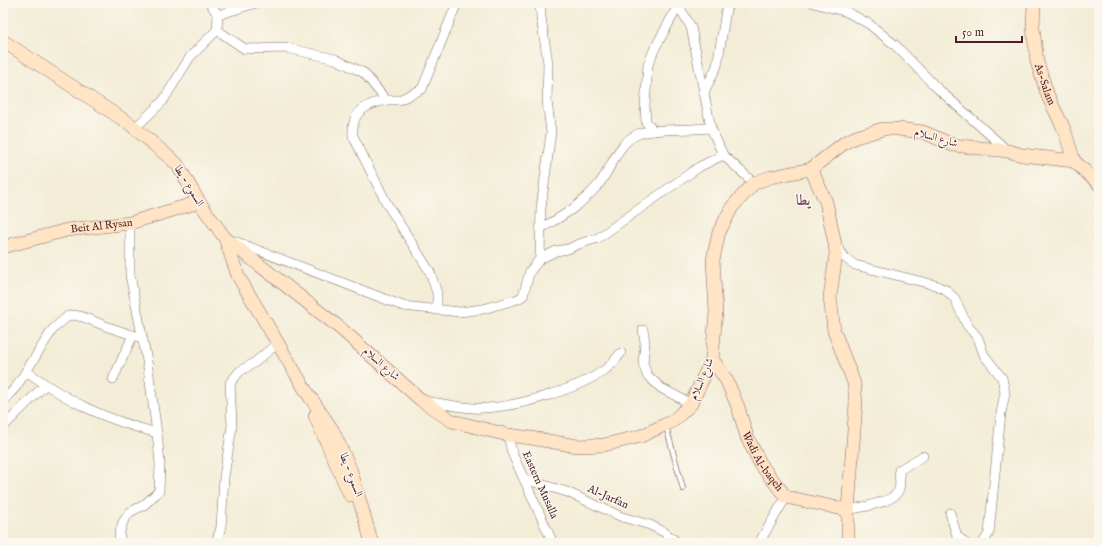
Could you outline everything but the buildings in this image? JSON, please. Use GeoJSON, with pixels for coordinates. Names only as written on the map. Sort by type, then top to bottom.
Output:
{"type":"FeatureCollection","features":[{"type":"Feature","properties":{"kind":"main road","name":"As-Salam"},"geometry":{"type":"LineString","coordinates":[[1034,3],[1033,28],[1038,62],[1048,96],[1064,129],[1074,162]]}},
{"type":"Feature","properties":{"kind":"main road","name":"السموع - يطا"},"geometry":{"type":"LineString","coordinates":[[3,41],[135,128],[177,164],[199,202],[225,238],[238,276],[306,392],[333,431],[351,471],[372,543]]}},
{"type":"Feature","properties":{"kind":"main road","name":"شارع السلام"},"geometry":{"type":"LineString","coordinates":[[225,238],[340,328],[421,400],[452,420],[508,435],[577,446],[604,445],[641,436],[673,421],[692,404],[712,359],[716,312],[713,260],[719,232],[732,207],[754,183],[811,169],[844,143],[856,137],[883,129],[923,132],[953,145],[1008,151],[1022,155],[1074,162]]}},
{"type":"Feature","properties":{"kind":"main road"},"geometry":{"type":"LineString","coordinates":[[1074,162],[1099,184]]}},
{"type":"Feature","properties":{"kind":"main road"},"geometry":{"type":"LineString","coordinates":[[811,169],[826,202],[835,244],[836,254],[830,297],[834,332],[854,379],[856,393],[848,510],[848,543]]}},
{"type":"Feature","properties":{"kind":"main road","name":"Beit Al Rysan"},"geometry":{"type":"LineString","coordinates":[[3,248],[67,230],[130,223],[199,202]]}},
{"type":"Feature","properties":{"kind":"main road","name":"Wadi Al-baqeh"},"geometry":{"type":"LineString","coordinates":[[712,359],[727,381],[738,407],[747,437],[761,465],[786,497],[848,510]]}},
{"type":"Feature","properties":{"kind":"main road","name":"السموع - يطا"},"geometry":{"type":"LineString","coordinates":[[306,392],[317,421],[349,491],[359,523],[363,543]]}},
{"type":"Feature","properties":{"kind":"street"},"geometry":{"type":"LineString","coordinates":[[135,128],[163,101],[190,57],[217,30],[218,15],[210,3]]}},
{"type":"Feature","properties":{"kind":"street"},"geometry":{"type":"LineString","coordinates":[[218,15],[256,3]]}},
{"type":"Feature","properties":{"kind":"street"},"geometry":{"type":"LineString","coordinates":[[437,310],[437,293],[430,272],[387,204],[353,136],[352,125],[355,116],[371,103],[386,100],[399,100],[422,90],[457,3]]}},
{"type":"Feature","properties":{"kind":"street"},"geometry":{"type":"LineString","coordinates":[[540,3],[548,63],[547,101],[551,132],[541,208],[540,259]]}},
{"type":"Feature","properties":{"kind":"street"},"geometry":{"type":"LineString","coordinates":[[704,92],[717,66],[725,16],[730,3]]}},
{"type":"Feature","properties":{"kind":"street"},"geometry":{"type":"LineString","coordinates":[[814,3],[847,12],[869,24],[895,45],[936,87],[1008,151]]}},
{"type":"Feature","properties":{"kind":"street"},"geometry":{"type":"LineString","coordinates":[[654,131],[646,122],[645,106],[648,65],[677,4]]}},
{"type":"Feature","properties":{"kind":"street"},"geometry":{"type":"LineString","coordinates":[[677,4],[691,27],[711,128],[723,155],[754,183]]}},
{"type":"Feature","properties":{"kind":"street"},"geometry":{"type":"LineString","coordinates":[[217,30],[245,49],[287,48],[335,59],[364,73],[386,100]]}},
{"type":"Feature","properties":{"kind":"street"},"geometry":{"type":"LineString","coordinates":[[541,228],[564,216],[583,201],[600,182],[627,142],[638,134],[654,131],[711,128]]}},
{"type":"Feature","properties":{"kind":"street"},"geometry":{"type":"LineString","coordinates":[[225,238],[403,306],[460,312],[484,309],[524,296],[530,271],[540,259],[556,251],[568,249],[598,238],[695,170],[723,155]]}},
{"type":"Feature","properties":{"kind":"street"},"geometry":{"type":"LineString","coordinates":[[122,543],[119,535],[123,522],[130,512],[144,505],[159,491],[160,464],[157,433],[142,338],[130,275],[130,223]]}},
{"type":"Feature","properties":{"kind":"street"},"geometry":{"type":"LineString","coordinates":[[835,244],[845,258],[855,265],[935,285],[951,294],[960,308],[967,325],[978,338],[984,355],[1002,378],[1005,386],[1004,400],[1001,413],[989,533],[984,543]]}},
{"type":"Feature","properties":{"kind":"street"},"geometry":{"type":"LineString","coordinates":[[3,400],[13,391],[53,329],[68,316],[74,315],[83,317],[142,338]]}},
{"type":"Feature","properties":{"kind":"street"},"geometry":{"type":"LineString","coordinates":[[643,330],[645,342],[643,363],[647,375],[661,388],[692,404]]}},
{"type":"Feature","properties":{"kind":"street"},"geometry":{"type":"LineString","coordinates":[[113,379],[133,335]]}},
{"type":"Feature","properties":{"kind":"street"},"geometry":{"type":"LineString","coordinates":[[216,543],[221,526],[224,477],[232,426],[230,383],[240,371],[254,363],[278,343]]}},
{"type":"Feature","properties":{"kind":"street"},"geometry":{"type":"LineString","coordinates":[[421,400],[474,408],[507,406],[549,395],[584,381],[606,369],[621,354]]}},
{"type":"Feature","properties":{"kind":"street"},"geometry":{"type":"LineString","coordinates":[[26,371],[45,385],[86,409],[122,424],[157,433]]}},
{"type":"Feature","properties":{"kind":"street"},"geometry":{"type":"LineString","coordinates":[[3,427],[45,385]]}},
{"type":"Feature","properties":{"kind":"street","name":"Eastern Musalla"},"geometry":{"type":"LineString","coordinates":[[508,435],[512,453],[553,543]]}},
{"type":"Feature","properties":{"kind":"street"},"geometry":{"type":"LineString","coordinates":[[848,510],[879,503],[896,495],[900,489],[899,470],[922,456]]}},
{"type":"Feature","properties":{"kind":"street","name":"Al-Jarfan"},"geometry":{"type":"LineString","coordinates":[[524,479],[567,492],[622,517],[650,525],[664,532],[678,543]]}},
{"type":"Feature","properties":{"kind":"street"},"geometry":{"type":"LineString","coordinates":[[759,543],[786,497]]}},
{"type":"Feature","properties":{"kind":"street"},"geometry":{"type":"LineString","coordinates":[[950,513],[957,536],[965,543]]}},
{"type":"Feature","properties":{"kind":"lane"},"geometry":{"type":"LineString","coordinates":[[666,424],[683,490]]}},
{"type":"Feature","properties":{"kind":"district","name":"يطا"},"geometry":{"type":"Point","coordinates":[803,200]}}]}
